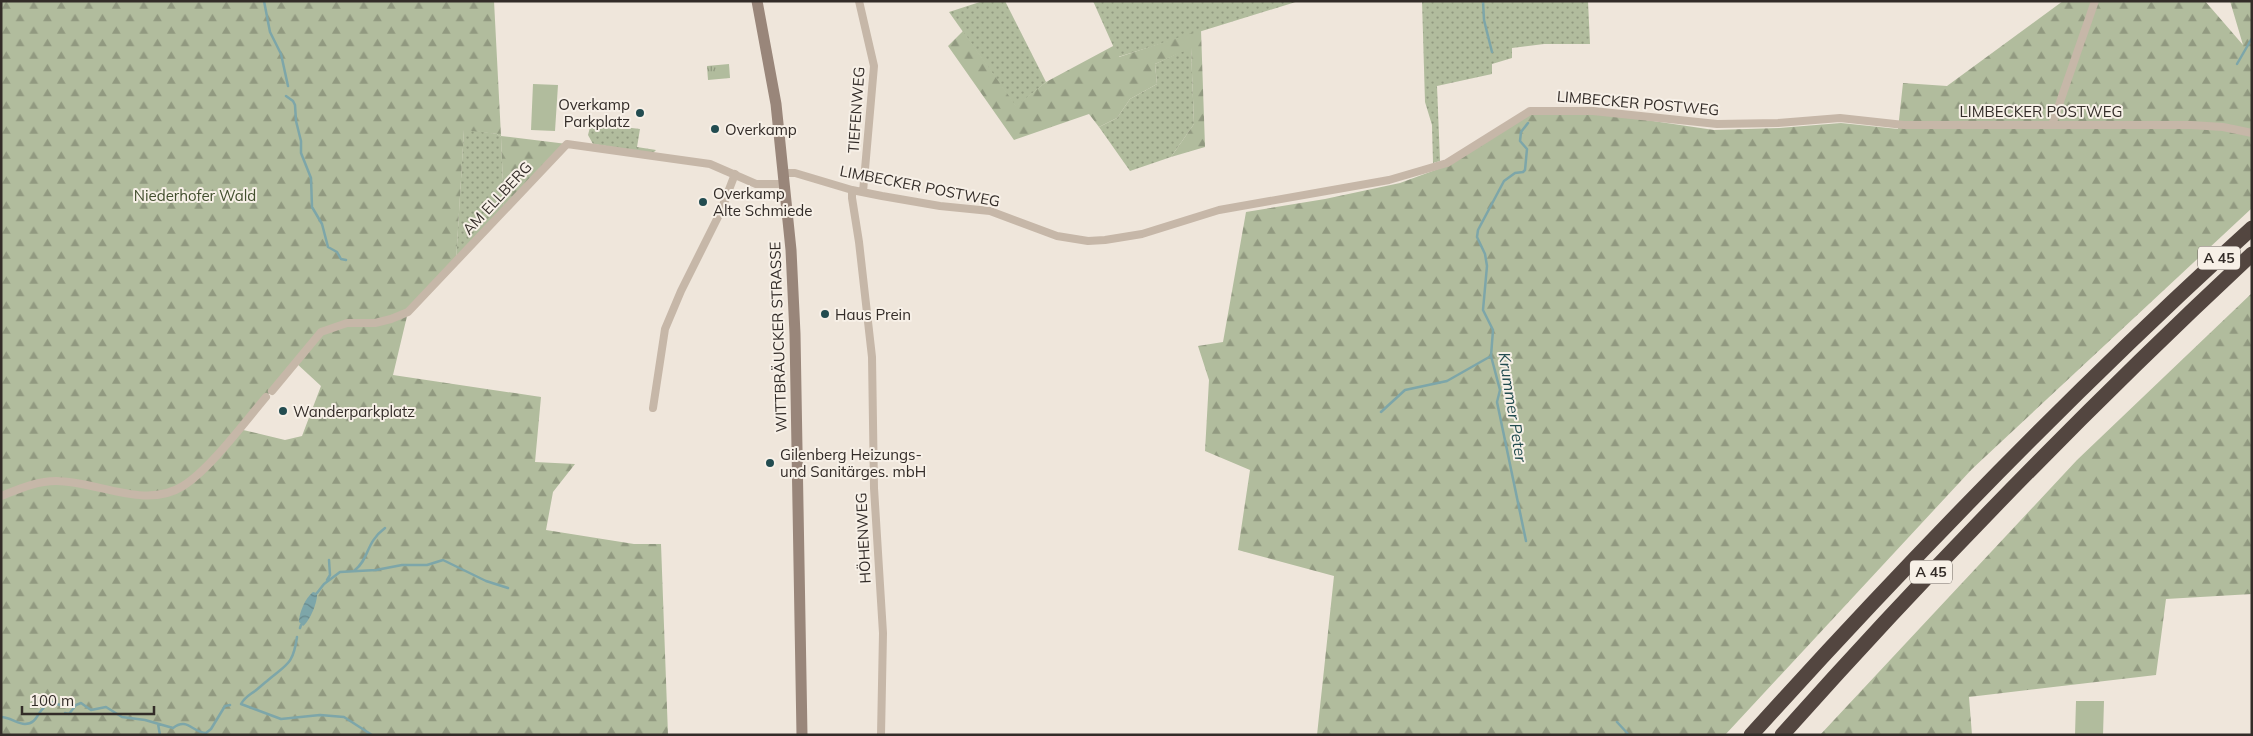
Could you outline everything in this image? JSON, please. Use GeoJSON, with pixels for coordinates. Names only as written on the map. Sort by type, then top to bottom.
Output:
{"type":"FeatureCollection","features":[{"type":"Feature","properties":{"kind":"highway","name":"A 45"},"geometry":{"type":"LineString","coordinates":[[1752,735],[1954,517],[2026,444],[2186,289],[2252,228]]}},
{"type":"Feature","properties":{"kind":"highway","name":"A 45"},"geometry":{"type":"LineString","coordinates":[[1782,735],[1966,536],[2200,302],[2252,254]]}},
{"type":"Feature","properties":{"kind":"main road","name":"WITTBRÄUCKER STRASSE"},"geometry":{"type":"LineString","coordinates":[[757,1],[772,78],[785,178],[794,334],[802,735]]}},
{"type":"Feature","properties":{"kind":"street","name":"TIEFENWEG"},"geometry":{"type":"LineString","coordinates":[[859,1],[874,66],[863,192]]}},
{"type":"Feature","properties":{"kind":"street"},"geometry":{"type":"LineString","coordinates":[[2052,125],[2095,1]]}},
{"type":"Feature","properties":{"kind":"street","name":"LIMBECKER POSTWEG"},"geometry":{"type":"LineString","coordinates":[[785,178],[802,174],[852,190],[940,206],[983,210],[1057,236],[1088,241],[1142,234],[1219,210],[1389,180],[1447,163],[1530,112],[1593,111],[1717,124],[1778,123],[1840,118],[1904,125],[2191,125],[2223,127],[2252,133]]}},
{"type":"Feature","properties":{"kind":"street","name":"AM ELLBERG"},"geometry":{"type":"LineString","coordinates":[[272,391],[321,332],[347,323],[375,323],[391,320],[408,312],[567,144],[710,164],[756,184],[785,178]]}},
{"type":"Feature","properties":{"kind":"street"},"geometry":{"type":"LineString","coordinates":[[653,408],[665,329],[681,291],[720,213],[735,174]]}},
{"type":"Feature","properties":{"kind":"street","name":"HÖHENWEG"},"geometry":{"type":"LineString","coordinates":[[852,190],[873,364],[874,488],[883,633],[881,735]]}},
{"type":"Feature","properties":{"kind":"street"},"geometry":{"type":"LineString","coordinates":[[1,496],[33,484],[56,481],[83,484],[143,496],[166,493],[181,487],[196,476],[266,398]]}},
{"type":"Feature","properties":{"kind":"green space","name":"Niederhofer Wald"},"geometry":{"type":"Polygon","coordinates":[[[1,1],[494,1],[501,136],[567,144],[504,210],[501,137],[497,134],[464,130],[456,262],[408,312],[393,375],[541,397],[535,462],[575,464],[553,492],[546,530],[634,544],[661,544],[668,735],[1,735],[1,1]],[[295,362],[239,429],[285,440],[302,436],[321,386],[295,362]]]}},
{"type":"Feature","properties":{"kind":"green space"},"geometry":{"type":"Polygon","coordinates":[[[983,1],[1005,1],[1046,82],[1016,107],[949,12],[983,1]]]}},
{"type":"Feature","properties":{"kind":"green space"},"geometry":{"type":"Polygon","coordinates":[[[1093,1],[1299,1],[1118,57],[1093,1]]]}},
{"type":"Feature","properties":{"kind":"green space"},"geometry":{"type":"Polygon","coordinates":[[[1422,1],[1588,1],[1590,44],[1544,44],[1512,48],[1512,58],[1492,64],[1492,74],[1437,86],[1440,161],[1433,163],[1432,125],[1425,102],[1422,1]]]}},
{"type":"Feature","properties":{"kind":"green space"},"geometry":{"type":"Polygon","coordinates":[[[2063,1],[2205,1],[2243,45],[2230,1],[2252,1],[2252,208],[1972,469],[1725,735],[1317,735],[1334,576],[1238,550],[1250,470],[1205,451],[1209,380],[1198,346],[1223,342],[1246,212],[1325,199],[1400,183],[1449,165],[1531,113],[1592,112],[1714,130],[1779,128],[1841,123],[1898,129],[1903,83],[1947,86],[2063,1]]]}},
{"type":"Feature","properties":{"kind":"green space"},"geometry":{"type":"Polygon","coordinates":[[[1201,30],[1205,147],[1171,157],[1194,124],[1191,48],[1155,64],[1157,84],[1130,99],[1117,118],[1099,127],[1089,114],[1014,140],[948,46],[963,31],[1016,106],[1046,82],[1115,45],[1119,57],[1201,30]]]}},
{"type":"Feature","properties":{"kind":"green space"},"geometry":{"type":"Polygon","coordinates":[[[1191,47],[1194,124],[1171,157],[1130,171],[1099,127],[1117,118],[1130,99],[1157,84],[1155,64],[1191,47]]]}},
{"type":"Feature","properties":{"kind":"green space"},"geometry":{"type":"Polygon","coordinates":[[[729,64],[730,78],[708,80],[707,66],[729,64]]]}},
{"type":"Feature","properties":{"kind":"green space"},"geometry":{"type":"Polygon","coordinates":[[[533,84],[558,85],[555,131],[531,130],[533,84]]]}},
{"type":"Feature","properties":{"kind":"green space"},"geometry":{"type":"Polygon","coordinates":[[[591,123],[640,129],[637,147],[656,150],[653,153],[593,144],[588,135],[591,123]]]}},
{"type":"Feature","properties":{"kind":"green space"},"geometry":{"type":"Polygon","coordinates":[[[464,129],[497,134],[501,137],[504,210],[456,262],[464,129]]]}},
{"type":"Feature","properties":{"kind":"green space"},"geometry":{"type":"Polygon","coordinates":[[[2252,293],[2252,594],[2166,599],[2156,675],[1969,697],[1972,735],[1820,735],[2077,460],[2252,293]]]}},
{"type":"Feature","properties":{"kind":"green space"},"geometry":{"type":"Polygon","coordinates":[[[2076,701],[2104,701],[2103,735],[2075,735],[2076,701]]]}},
{"type":"Feature","properties":{"kind":"water"},"geometry":{"type":"Polygon","coordinates":[[[313,592],[317,593],[315,606],[303,626],[299,622],[300,614],[305,602],[313,592]]]}},
{"type":"Feature","properties":{"kind":"waterway"},"geometry":{"type":"LineString","coordinates":[[264,1],[270,32],[281,54],[288,86]]}},
{"type":"Feature","properties":{"kind":"waterway","name":"Krummer Peter"},"geometry":{"type":"LineString","coordinates":[[1483,1],[1484,20],[1492,52]]}},
{"type":"Feature","properties":{"kind":"waterway"},"geometry":{"type":"LineString","coordinates":[[2237,64],[2252,38]]}},
{"type":"Feature","properties":{"kind":"waterway"},"geometry":{"type":"LineString","coordinates":[[286,96],[295,105],[301,153],[311,178],[312,207],[322,224],[328,247],[337,252],[341,259],[346,260]]}},
{"type":"Feature","properties":{"kind":"waterway","name":"Krummer Peter"},"geometry":{"type":"LineString","coordinates":[[1526,541],[1497,402],[1500,390],[1491,356],[1493,330],[1483,310],[1487,266],[1485,254],[1477,237],[1478,230],[1504,181],[1515,173],[1525,170],[1527,149],[1520,141],[1521,132],[1528,123]]}},
{"type":"Feature","properties":{"kind":"waterway"},"geometry":{"type":"LineString","coordinates":[[1381,412],[1405,390],[1447,381],[1491,356]]}},
{"type":"Feature","properties":{"kind":"waterway"},"geometry":{"type":"LineString","coordinates":[[355,570],[360,565],[374,539],[385,528]]}},
{"type":"Feature","properties":{"kind":"waterway"},"geometry":{"type":"LineString","coordinates":[[327,580],[330,575],[329,560]]}},
{"type":"Feature","properties":{"kind":"waterway"},"geometry":{"type":"LineString","coordinates":[[317,593],[324,584],[340,572],[376,570],[402,565],[427,565],[443,560],[486,581],[508,588]]}},
{"type":"Feature","properties":{"kind":"waterway"},"geometry":{"type":"LineString","coordinates":[[297,637],[291,659],[288,663],[241,704],[281,719],[320,715],[344,717],[372,735]]}},
{"type":"Feature","properties":{"kind":"waterway"},"geometry":{"type":"LineString","coordinates":[[1,717],[22,724],[30,723],[36,719],[46,705],[51,702],[60,705]]}},
{"type":"Feature","properties":{"kind":"waterway"},"geometry":{"type":"LineString","coordinates":[[65,713],[69,714],[76,705],[81,703],[91,710],[106,707],[122,717],[145,720],[173,728],[186,724],[206,733],[211,729],[225,706],[230,705]]}},
{"type":"Feature","properties":{"kind":"waterway"},"geometry":{"type":"LineString","coordinates":[[1617,722],[1629,735]]}},
{"type":"Feature","properties":{"kind":"waterway"},"geometry":{"type":"LineString","coordinates":[[158,724],[160,735]]}},
{"type":"Feature","properties":{"kind":"place","name":"Overkamp Parkplatz"},"geometry":{"type":"Point","coordinates":[640,113]}},
{"type":"Feature","properties":{"kind":"place","name":"Overkamp"},"geometry":{"type":"Point","coordinates":[715,129]}},
{"type":"Feature","properties":{"kind":"place","name":"Overkamp Alte Schmiede"},"geometry":{"type":"Point","coordinates":[703,202]}},
{"type":"Feature","properties":{"kind":"place","name":"Haus Prein"},"geometry":{"type":"Point","coordinates":[825,314]}},
{"type":"Feature","properties":{"kind":"place","name":"Wanderparkplatz"},"geometry":{"type":"Point","coordinates":[283,411]}},
{"type":"Feature","properties":{"kind":"place","name":"Gilenberg Heizungs- und Sanitärges. mbH"},"geometry":{"type":"Point","coordinates":[770,463]}}]}
